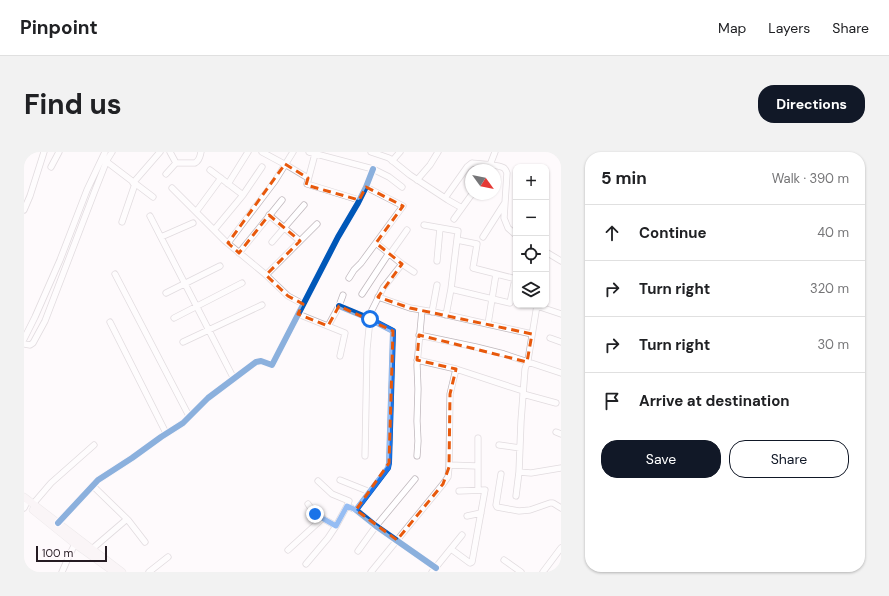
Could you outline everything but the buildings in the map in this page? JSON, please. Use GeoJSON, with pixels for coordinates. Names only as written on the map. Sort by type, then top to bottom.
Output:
{"type":"FeatureCollection","features":[{"type":"Feature","properties":{"kind":"main road"},"geometry":{"type":"LineString","coordinates":[[26,503],[58,523],[122,572]]}},
{"type":"Feature","properties":{"kind":"main road"},"geometry":{"type":"LineString","coordinates":[[26,503],[75,544],[114,572]]}},
{"type":"Feature","properties":{"kind":"street"},"geometry":{"type":"LineString","coordinates":[[24,210],[26,197],[44,152]]}},
{"type":"Feature","properties":{"kind":"street"},"geometry":{"type":"LineString","coordinates":[[51,167],[59,152]]}},
{"type":"Feature","properties":{"kind":"street"},"geometry":{"type":"LineString","coordinates":[[24,339],[60,260],[87,190],[105,152]]}},
{"type":"Feature","properties":{"kind":"street"},"geometry":{"type":"LineString","coordinates":[[24,344],[34,344],[45,321],[112,152]]}},
{"type":"Feature","properties":{"kind":"street"},"geometry":{"type":"LineString","coordinates":[[122,222],[134,183],[160,152]]}},
{"type":"Feature","properties":{"kind":"street"},"geometry":{"type":"LineString","coordinates":[[170,152],[176,163]]}},
{"type":"Feature","properties":{"kind":"street"},"geometry":{"type":"LineString","coordinates":[[166,174],[176,163],[195,163],[199,159],[200,152]]}},
{"type":"Feature","properties":{"kind":"street"},"geometry":{"type":"LineString","coordinates":[[228,184],[248,152]]}},
{"type":"Feature","properties":{"kind":"street"},"geometry":{"type":"LineString","coordinates":[[262,152],[308,178]]}},
{"type":"Feature","properties":{"kind":"street"},"geometry":{"type":"LineString","coordinates":[[228,243],[275,181],[293,152]]}},
{"type":"Feature","properties":{"kind":"street"},"geometry":{"type":"LineString","coordinates":[[370,152],[388,158],[418,180],[462,208]]}},
{"type":"Feature","properties":{"kind":"street"},"geometry":{"type":"LineString","coordinates":[[392,161],[400,152]]}},
{"type":"Feature","properties":{"kind":"street"},"geometry":{"type":"LineString","coordinates":[[418,180],[438,152]]}},
{"type":"Feature","properties":{"kind":"street"},"geometry":{"type":"LineString","coordinates":[[490,164],[495,152]]}},
{"type":"Feature","properties":{"kind":"street"},"geometry":{"type":"LineString","coordinates":[[359,200],[308,185],[307,183],[312,153],[373,169],[389,177],[402,187]]}},
{"type":"Feature","properties":{"kind":"street"},"geometry":{"type":"LineString","coordinates":[[107,162],[153,197]]}},
{"type":"Feature","properties":{"kind":"street"},"geometry":{"type":"LineString","coordinates":[[214,230],[243,195],[262,167]]}},
{"type":"Feature","properties":{"kind":"street"},"geometry":{"type":"LineString","coordinates":[[501,167],[505,169],[507,173],[504,218],[508,228],[513,232]]}},
{"type":"Feature","properties":{"kind":"street"},"geometry":{"type":"LineString","coordinates":[[58,523],[98,480],[183,423],[208,398],[256,362],[261,361],[272,365],[338,237],[366,187],[373,169]]}},
{"type":"Feature","properties":{"kind":"street"},"geometry":{"type":"LineString","coordinates":[[210,170],[243,195]]}},
{"type":"Feature","properties":{"kind":"street"},"geometry":{"type":"LineString","coordinates":[[445,198],[465,172]]}},
{"type":"Feature","properties":{"kind":"street"},"geometry":{"type":"LineString","coordinates":[[196,212],[221,178]]}},
{"type":"Feature","properties":{"kind":"street"},"geometry":{"type":"LineString","coordinates":[[349,278],[403,206],[366,187]]}},
{"type":"Feature","properties":{"kind":"street"},"geometry":{"type":"LineString","coordinates":[[172,188],[228,243],[288,296],[303,304]]}},
{"type":"Feature","properties":{"kind":"street"},"geometry":{"type":"LineString","coordinates":[[239,252],[282,200]]}},
{"type":"Feature","properties":{"kind":"street"},"geometry":{"type":"LineString","coordinates":[[454,219],[468,200]]}},
{"type":"Feature","properties":{"kind":"street"},"geometry":{"type":"LineString","coordinates":[[483,237],[505,202]]}},
{"type":"Feature","properties":{"kind":"street"},"geometry":{"type":"LineString","coordinates":[[272,242],[304,205]]}},
{"type":"Feature","properties":{"kind":"street"},"geometry":{"type":"LineString","coordinates":[[269,215],[300,241]]}},
{"type":"Feature","properties":{"kind":"street"},"geometry":{"type":"LineString","coordinates":[[150,216],[234,379]]}},
{"type":"Feature","properties":{"kind":"street"},"geometry":{"type":"LineString","coordinates":[[161,237],[193,222]]}},
{"type":"Feature","properties":{"kind":"street"},"geometry":{"type":"LineString","coordinates":[[266,275],[317,224]]}},
{"type":"Feature","properties":{"kind":"street"},"geometry":{"type":"LineString","coordinates":[[424,225],[458,231],[451,289],[446,315]]}},
{"type":"Feature","properties":{"kind":"street"},"geometry":{"type":"LineString","coordinates":[[437,261],[440,228]]}},
{"type":"Feature","properties":{"kind":"street"},"geometry":{"type":"LineString","coordinates":[[362,294],[407,230]]}},
{"type":"Feature","properties":{"kind":"street"},"geometry":{"type":"LineString","coordinates":[[457,240],[477,244],[473,268],[513,278]]}},
{"type":"Feature","properties":{"kind":"street"},"geometry":{"type":"LineString","coordinates":[[376,243],[414,272]]}},
{"type":"Feature","properties":{"kind":"street"},"geometry":{"type":"LineString","coordinates":[[549,254],[561,261]]}},
{"type":"Feature","properties":{"kind":"street"},"geometry":{"type":"LineString","coordinates":[[365,456],[369,319],[383,288],[402,264]]}},
{"type":"Feature","properties":{"kind":"street"},"geometry":{"type":"LineString","coordinates":[[166,293],[220,266]]}},
{"type":"Feature","properties":{"kind":"street"},"geometry":{"type":"LineString","coordinates":[[115,274],[189,416]]}},
{"type":"Feature","properties":{"kind":"street"},"geometry":{"type":"LineString","coordinates":[[488,324],[496,274]]}},
{"type":"Feature","properties":{"kind":"street"},"geometry":{"type":"LineString","coordinates":[[174,318],[242,283]]}},
{"type":"Feature","properties":{"kind":"street"},"geometry":{"type":"LineString","coordinates":[[432,312],[437,285]]}},
{"type":"Feature","properties":{"kind":"street"},"geometry":{"type":"LineString","coordinates":[[451,289],[510,303],[513,289]]}},
{"type":"Feature","properties":{"kind":"street"},"geometry":{"type":"LineString","coordinates":[[328,326],[344,295]]}},
{"type":"Feature","properties":{"kind":"street"},"geometry":{"type":"LineString","coordinates":[[378,297],[410,308],[532,334]]}},
{"type":"Feature","properties":{"kind":"street"},"geometry":{"type":"LineString","coordinates":[[183,342],[262,305]]}},
{"type":"Feature","properties":{"kind":"street"},"geometry":{"type":"LineString","coordinates":[[339,306],[393,331],[388,468],[356,510]]}},
{"type":"Feature","properties":{"kind":"street"},"geometry":{"type":"LineString","coordinates":[[516,496],[519,472],[525,368],[537,308]]}},
{"type":"Feature","properties":{"kind":"street"},"geometry":{"type":"LineString","coordinates":[[543,308],[561,314]]}},
{"type":"Feature","properties":{"kind":"street"},"geometry":{"type":"LineString","coordinates":[[417,456],[417,360],[422,310]]}},
{"type":"Feature","properties":{"kind":"street"},"geometry":{"type":"LineString","coordinates":[[298,314],[345,332],[340,356]]}},
{"type":"Feature","properties":{"kind":"street"},"geometry":{"type":"LineString","coordinates":[[110,322],[166,433]]}},
{"type":"Feature","properties":{"kind":"street"},"geometry":{"type":"LineString","coordinates":[[419,336],[504,354],[561,373]]}},
{"type":"Feature","properties":{"kind":"street"},"geometry":{"type":"LineString","coordinates":[[550,338],[561,342]]}},
{"type":"Feature","properties":{"kind":"street"},"geometry":{"type":"LineString","coordinates":[[417,360],[456,369],[556,403]]}},
{"type":"Feature","properties":{"kind":"street"},"geometry":{"type":"LineString","coordinates":[[371,572],[448,477],[450,394],[456,369]]}},
{"type":"Feature","properties":{"kind":"street"},"geometry":{"type":"LineString","coordinates":[[478,438],[478,490]]}},
{"type":"Feature","properties":{"kind":"street"},"geometry":{"type":"LineString","coordinates":[[499,444],[520,448]]}},
{"type":"Feature","properties":{"kind":"street"},"geometry":{"type":"LineString","coordinates":[[26,503],[94,446]]}},
{"type":"Feature","properties":{"kind":"street"},"geometry":{"type":"LineString","coordinates":[[449,465],[477,466]]}},
{"type":"Feature","properties":{"kind":"street"},"geometry":{"type":"LineString","coordinates":[[519,472],[531,473],[561,468]]}},
{"type":"Feature","properties":{"kind":"street"},"geometry":{"type":"LineString","coordinates":[[501,474],[496,505],[497,507],[518,511],[530,510],[553,503],[561,508]]}},
{"type":"Feature","properties":{"kind":"street"},"geometry":{"type":"LineString","coordinates":[[358,551],[376,526],[415,479]]}},
{"type":"Feature","properties":{"kind":"street"},"geometry":{"type":"LineString","coordinates":[[340,480],[370,492]]}},
{"type":"Feature","properties":{"kind":"street"},"geometry":{"type":"LineString","coordinates":[[306,564],[328,538],[349,501],[332,494],[318,481]]}},
{"type":"Feature","properties":{"kind":"street"},"geometry":{"type":"LineString","coordinates":[[93,486],[127,519],[145,542]]}},
{"type":"Feature","properties":{"kind":"street"},"geometry":{"type":"LineString","coordinates":[[451,549],[470,563],[472,562],[485,490],[459,491]]}},
{"type":"Feature","properties":{"kind":"street"},"geometry":{"type":"LineString","coordinates":[[308,504],[312,512],[336,526]]}},
{"type":"Feature","properties":{"kind":"street"},"geometry":{"type":"LineString","coordinates":[[347,506],[356,510],[397,540],[434,570],[462,535]]}},
{"type":"Feature","properties":{"kind":"street"},"geometry":{"type":"LineString","coordinates":[[467,516],[481,513]]}},
{"type":"Feature","properties":{"kind":"street"},"geometry":{"type":"LineString","coordinates":[[288,550],[323,518]]}},
{"type":"Feature","properties":{"kind":"street"},"geometry":{"type":"LineString","coordinates":[[92,549],[127,519]]}},
{"type":"Feature","properties":{"kind":"street"},"geometry":{"type":"LineString","coordinates":[[62,572],[68,556],[75,544]]}},
{"type":"Feature","properties":{"kind":"street"},"geometry":{"type":"LineString","coordinates":[[543,572],[561,548]]}},
{"type":"Feature","properties":{"kind":"street"},"geometry":{"type":"LineString","coordinates":[[149,572],[168,557]]}},
{"type":"Feature","properties":{"kind":"street"},"geometry":{"type":"LineString","coordinates":[[504,560],[521,572]]}},
{"type":"Feature","properties":{"kind":"highlighted area"},"geometry":{"type":"Polygon","coordinates":[[[285,164],[308,178],[306,185],[359,200],[366,187],[403,206],[376,243],[402,264],[378,297],[410,308],[532,334],[527,362],[419,335],[417,360],[456,369],[450,394],[449,467],[443,484],[397,540],[356,510],[389,463],[393,331],[339,306],[328,326],[298,314],[303,304],[288,296],[266,275],[300,241],[269,215],[239,253],[228,243],[285,164]]]}},
{"type":"Feature","properties":{"kind":"cycle path"},"geometry":{"type":"LineString","coordinates":[[58,523],[98,480],[183,423],[208,398],[256,362],[261,361],[272,365],[338,237],[358,203],[373,169]]}},
{"type":"Feature","properties":{"kind":"cycle path"},"geometry":{"type":"LineString","coordinates":[[339,306],[368,318],[393,331],[388,468],[356,510],[376,526],[436,568]]}},
{"type":"Feature","properties":{"kind":"route"},"geometry":{"type":"LineString","coordinates":[[315,514],[336,526],[347,506],[356,510],[388,468],[393,331],[370,319]]}}]}
